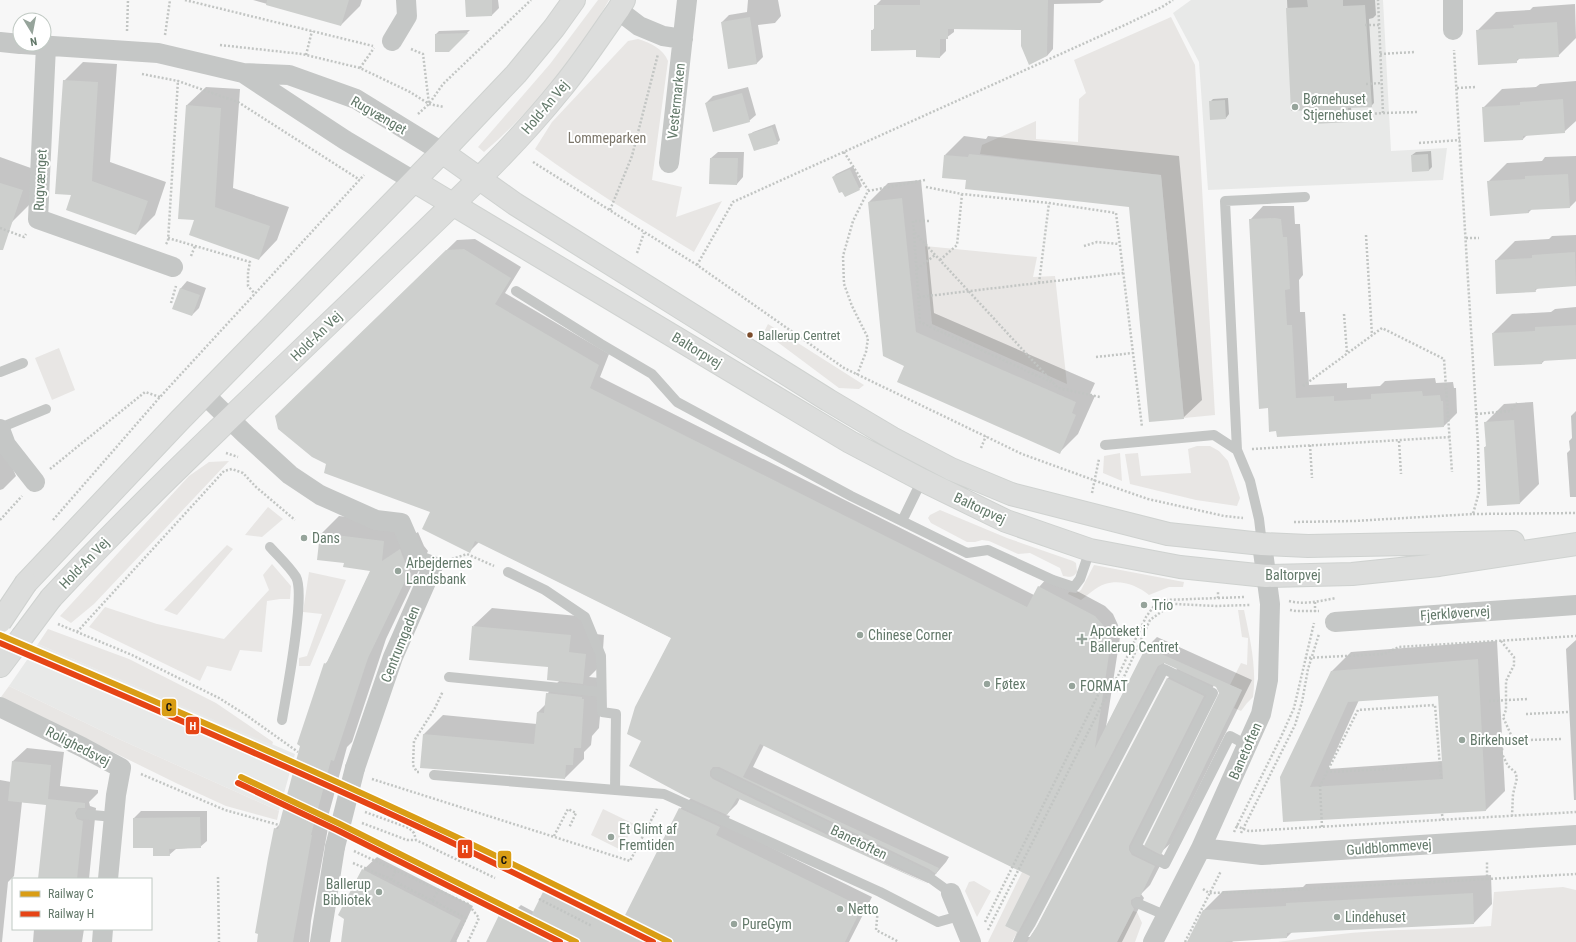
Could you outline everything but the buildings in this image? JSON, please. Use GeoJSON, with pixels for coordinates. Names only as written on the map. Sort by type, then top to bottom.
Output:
{"type":"FeatureCollection","features":[{"type":"Feature","properties":{"kind":"street"},"geometry":{"type":"LineString","coordinates":[[383,44],[406,16],[406,0]]}},
{"type":"Feature","properties":{"kind":"street","name":"Hold-An Vej"},"geometry":{"type":"LineString","coordinates":[[0,622],[26,583],[205,395],[516,74],[554,28],[574,0]]}},
{"type":"Feature","properties":{"kind":"street","name":"Vestermarken"},"geometry":{"type":"LineString","coordinates":[[669,163],[687,0]]}},
{"type":"Feature","properties":{"kind":"street"},"geometry":{"type":"LineString","coordinates":[[1453,0],[1453,30]]}},
{"type":"Feature","properties":{"kind":"street"},"geometry":{"type":"LineString","coordinates":[[621,5],[639,26],[663,36],[683,39]]}},
{"type":"Feature","properties":{"kind":"street","name":"Hold-An Vej"},"geometry":{"type":"LineString","coordinates":[[0,666],[51,598],[94,552],[185,461],[478,179],[526,130],[561,89],[621,5]]}},
{"type":"Feature","properties":{"kind":"street","name":"Rugvænget"},"geometry":{"type":"LineString","coordinates":[[0,42],[12,43]]}},
{"type":"Feature","properties":{"kind":"street","name":"Rugvænget"},"geometry":{"type":"LineString","coordinates":[[52,46],[158,53],[243,73],[289,75],[356,99],[442,152]]}},
{"type":"Feature","properties":{"kind":"street","name":"Rugvænget"},"geometry":{"type":"LineString","coordinates":[[46,52],[38,219],[173,267]]}},
{"type":"Feature","properties":{"kind":"street","name":"Rugvænget"},"geometry":{"type":"LineString","coordinates":[[243,73],[345,140],[414,181]]}},
{"type":"Feature","properties":{"kind":"street","name":"Baltorpvej"},"geometry":{"type":"LineString","coordinates":[[442,152],[515,204],[828,400],[892,438],[952,469],[1011,494],[1168,534],[1262,544],[1308,546],[1576,541]]}},
{"type":"Feature","properties":{"kind":"street","name":"Baltorpvej"},"geometry":{"type":"LineString","coordinates":[[414,181],[850,442],[922,480],[1006,521],[1090,550],[1180,567],[1266,576],[1352,574],[1439,565],[1576,544]]}},
{"type":"Feature","properties":{"kind":"street","name":"Centrumgaden"},"geometry":{"type":"LineString","coordinates":[[205,395],[290,475],[320,495],[376,520],[401,523],[418,560],[433,566],[393,657],[360,773],[341,847],[320,942]]}},
{"type":"Feature","properties":{"kind":"street"},"geometry":{"type":"LineString","coordinates":[[0,430],[6,445],[35,482]]}},
{"type":"Feature","properties":{"kind":"street","name":"Banetoften"},"geometry":{"type":"LineString","coordinates":[[1153,942],[1201,848],[1261,714],[1268,680],[1270,604],[1262,544]]}},
{"type":"Feature","properties":{"kind":"street","name":"Fjerkløvervej"},"geometry":{"type":"LineString","coordinates":[[1325,623],[1576,605]]}},
{"type":"Feature","properties":{"kind":"street","name":"Rolighedsvej"},"geometry":{"type":"LineString","coordinates":[[0,706],[121,768],[114,817],[108,878]]}},
{"type":"Feature","properties":{"kind":"street","name":"Guldblommevej"},"geometry":{"type":"LineString","coordinates":[[1201,848],[1262,855],[1576,835]]}},
{"type":"Feature","properties":{"kind":"street","name":"Banetoften"},"geometry":{"type":"LineString","coordinates":[[951,893],[959,916],[976,938]]}},
{"type":"Feature","properties":{"kind":"street"},"geometry":{"type":"LineString","coordinates":[[102,942],[103,930]]}},
{"type":"Feature","properties":{"kind":"lane"},"geometry":{"type":"LineString","coordinates":[[1262,544],[1259,519],[1250,481],[1237,450],[1225,201],[1305,197]]}},
{"type":"Feature","properties":{"kind":"lane"},"geometry":{"type":"LineString","coordinates":[[516,291],[652,374],[677,402],[850,496],[967,553],[988,550],[1053,580],[1074,587],[1080,579],[1090,550]]}},
{"type":"Feature","properties":{"kind":"lane"},"geometry":{"type":"LineString","coordinates":[[0,372],[23,363]]}},
{"type":"Feature","properties":{"kind":"lane"},"geometry":{"type":"LineString","coordinates":[[0,430],[46,409]]}},
{"type":"Feature","properties":{"kind":"lane"},"geometry":{"type":"LineString","coordinates":[[1105,445],[1214,435],[1237,450]]}},
{"type":"Feature","properties":{"kind":"lane"},"geometry":{"type":"LineString","coordinates":[[902,521],[922,480]]}},
{"type":"Feature","properties":{"kind":"lane"},"geometry":{"type":"LineString","coordinates":[[270,547],[296,578],[300,597],[298,621],[282,720]]}},
{"type":"Feature","properties":{"kind":"lane"},"geometry":{"type":"LineString","coordinates":[[508,572],[545,590],[585,617],[601,656],[602,712],[616,714],[615,790]]}},
{"type":"Feature","properties":{"kind":"lane"},"geometry":{"type":"LineString","coordinates":[[1019,942],[1031,923],[1164,669],[1213,694],[1135,849],[1165,864],[1230,736],[1247,745]]}},
{"type":"Feature","properties":{"kind":"lane"},"geometry":{"type":"LineString","coordinates":[[449,677],[601,692]]}},
{"type":"Feature","properties":{"kind":"lane","name":"Banetoften"},"geometry":{"type":"LineString","coordinates":[[716,773],[926,875],[951,893]]}},
{"type":"Feature","properties":{"kind":"lane"},"geometry":{"type":"LineString","coordinates":[[434,775],[664,794],[880,892],[938,922],[959,916]]}},
{"type":"Feature","properties":{"kind":"lane"},"geometry":{"type":"LineString","coordinates":[[81,814],[114,817]]}},
{"type":"Feature","properties":{"kind":"lane"},"geometry":{"type":"LineString","coordinates":[[1137,903],[1167,916]]}},
{"type":"Feature","properties":{"kind":"path"},"geometry":{"type":"LineString","coordinates":[[126,36],[128,0]]}},
{"type":"Feature","properties":{"kind":"path"},"geometry":{"type":"LineString","coordinates":[[164,38],[170,0]]}},
{"type":"Feature","properties":{"kind":"path"},"geometry":{"type":"LineString","coordinates":[[185,0],[312,31],[383,44]]}},
{"type":"Feature","properties":{"kind":"path"},"geometry":{"type":"LineString","coordinates":[[415,116],[429,104],[443,84],[531,0]]}},
{"type":"Feature","properties":{"kind":"path"},"geometry":{"type":"LineString","coordinates":[[697,266],[732,202],[1127,24],[1173,0]]}},
{"type":"Feature","properties":{"kind":"path"},"geometry":{"type":"LineString","coordinates":[[1378,0],[1383,113]]}},
{"type":"Feature","properties":{"kind":"path"},"geometry":{"type":"LineString","coordinates":[[1365,25],[1379,24]]}},
{"type":"Feature","properties":{"kind":"path"},"geometry":{"type":"LineString","coordinates":[[1453,30],[1476,414],[1479,492],[1473,514]]}},
{"type":"Feature","properties":{"kind":"path"},"geometry":{"type":"LineString","coordinates":[[306,55],[312,31]]}},
{"type":"Feature","properties":{"kind":"path"},"geometry":{"type":"LineString","coordinates":[[610,210],[632,156],[663,36]]}},
{"type":"Feature","properties":{"kind":"path"},"geometry":{"type":"LineString","coordinates":[[1380,54],[1414,52]]}},
{"type":"Feature","properties":{"kind":"path"},"geometry":{"type":"LineString","coordinates":[[423,54],[429,104]]}},
{"type":"Feature","properties":{"kind":"path"},"geometry":{"type":"LineString","coordinates":[[153,260],[168,241],[178,80],[181,59]]}},
{"type":"Feature","properties":{"kind":"path"},"geometry":{"type":"LineString","coordinates":[[48,526],[160,397],[360,180],[238,102],[178,80],[140,74]]}},
{"type":"Feature","properties":{"kind":"path"},"geometry":{"type":"LineString","coordinates":[[1366,84],[1382,83]]}},
{"type":"Feature","properties":{"kind":"path"},"geometry":{"type":"LineString","coordinates":[[1457,88],[1476,87]]}},
{"type":"Feature","properties":{"kind":"path"},"geometry":{"type":"LineString","coordinates":[[429,104],[444,107]]}},
{"type":"Feature","properties":{"kind":"path"},"geometry":{"type":"LineString","coordinates":[[1351,115],[1418,112]]}},
{"type":"Feature","properties":{"kind":"path"},"geometry":{"type":"LineString","coordinates":[[1419,143],[1460,140]]}},
{"type":"Feature","properties":{"kind":"path"},"geometry":{"type":"LineString","coordinates":[[844,152],[868,190]]}},
{"type":"Feature","properties":{"kind":"path"},"geometry":{"type":"LineString","coordinates":[[533,162],[610,210],[644,234],[697,266],[844,368],[1022,454],[1094,481],[1148,499],[1224,516],[1288,522],[1347,521],[1473,514],[1576,513]]}},
{"type":"Feature","properties":{"kind":"path"},"geometry":{"type":"LineString","coordinates":[[868,190],[925,180]]}},
{"type":"Feature","properties":{"kind":"path"},"geometry":{"type":"LineString","coordinates":[[926,187],[962,194],[1049,203],[1116,213],[1143,441]]}},
{"type":"Feature","properties":{"kind":"path"},"geometry":{"type":"LineString","coordinates":[[857,375],[866,352],[868,338],[852,306],[844,284],[843,256],[853,222],[868,190]]}},
{"type":"Feature","properties":{"kind":"path"},"geometry":{"type":"LineString","coordinates":[[940,260],[957,245],[962,194]]}},
{"type":"Feature","properties":{"kind":"path"},"geometry":{"type":"LineString","coordinates":[[1039,282],[1049,203]]}},
{"type":"Feature","properties":{"kind":"path"},"geometry":{"type":"LineString","coordinates":[[929,221],[913,221],[920,322],[1053,383]]}},
{"type":"Feature","properties":{"kind":"path"},"geometry":{"type":"LineString","coordinates":[[914,232],[1058,388],[1100,397]]}},
{"type":"Feature","properties":{"kind":"path"},"geometry":{"type":"LineString","coordinates":[[637,253],[644,234]]}},
{"type":"Feature","properties":{"kind":"path"},"geometry":{"type":"LineString","coordinates":[[1366,235],[1372,336]]}},
{"type":"Feature","properties":{"kind":"path"},"geometry":{"type":"LineString","coordinates":[[168,238],[250,262],[248,286],[255,294]]}},
{"type":"Feature","properties":{"kind":"path"},"geometry":{"type":"LineString","coordinates":[[1466,238],[1479,238]]}},
{"type":"Feature","properties":{"kind":"path"},"geometry":{"type":"LineString","coordinates":[[1084,246],[1097,242],[1120,244]]}},
{"type":"Feature","properties":{"kind":"path"},"geometry":{"type":"LineString","coordinates":[[917,269],[935,255]]}},
{"type":"Feature","properties":{"kind":"path"},"geometry":{"type":"LineString","coordinates":[[919,297],[1123,273]]}},
{"type":"Feature","properties":{"kind":"path"},"geometry":{"type":"LineString","coordinates":[[1344,314],[1347,354]]}},
{"type":"Feature","properties":{"kind":"path"},"geometry":{"type":"LineString","coordinates":[[1303,386],[1382,328],[1444,359],[1452,472]]}},
{"type":"Feature","properties":{"kind":"path"},"geometry":{"type":"LineString","coordinates":[[1096,357],[1133,352]]}},
{"type":"Feature","properties":{"kind":"path"},"geometry":{"type":"LineString","coordinates":[[0,520],[35,482],[145,392],[160,397]]}},
{"type":"Feature","properties":{"kind":"path"},"geometry":{"type":"LineString","coordinates":[[1476,414],[1510,411],[1517,403]]}},
{"type":"Feature","properties":{"kind":"path"},"geometry":{"type":"LineString","coordinates":[[981,448],[986,436]]}},
{"type":"Feature","properties":{"kind":"path"},"geometry":{"type":"LineString","coordinates":[[1237,450],[1450,438]]}},
{"type":"Feature","properties":{"kind":"path"},"geometry":{"type":"LineString","coordinates":[[1399,441],[1401,474]]}},
{"type":"Feature","properties":{"kind":"path"},"geometry":{"type":"LineString","coordinates":[[1091,500],[1101,452],[1105,445]]}},
{"type":"Feature","properties":{"kind":"path"},"geometry":{"type":"LineString","coordinates":[[1310,445],[1312,478]]}},
{"type":"Feature","properties":{"kind":"path"},"geometry":{"type":"LineString","coordinates":[[76,632],[224,471],[232,468],[243,473],[256,487],[295,520]]}},
{"type":"Feature","properties":{"kind":"path"},"geometry":{"type":"LineString","coordinates":[[466,554],[508,572]]}},
{"type":"Feature","properties":{"kind":"path"},"geometry":{"type":"LineString","coordinates":[[976,938],[980,933],[1105,681],[1117,678],[1146,617],[1154,606],[1166,600],[1218,598],[1220,571]]}},
{"type":"Feature","properties":{"kind":"path"},"geometry":{"type":"LineString","coordinates":[[1185,942],[1209,893],[1232,852],[1294,725],[1302,702],[1311,658],[1325,623],[1321,611],[1315,612],[1315,602]]}},
{"type":"Feature","properties":{"kind":"path"},"geometry":{"type":"LineString","coordinates":[[976,938],[1109,691],[1118,690],[1150,620],[1175,604],[1216,606],[1240,605]]}},
{"type":"Feature","properties":{"kind":"path"},"geometry":{"type":"LineString","coordinates":[[56,623],[132,655],[219,698],[246,715],[298,752]]}},
{"type":"Feature","properties":{"kind":"path"},"geometry":{"type":"LineString","coordinates":[[1305,658],[1384,654],[1399,646],[1576,636]]}},
{"type":"Feature","properties":{"kind":"path"},"geometry":{"type":"LineString","coordinates":[[1501,640],[1514,657],[1514,665],[1506,681],[1506,710],[1503,717],[1512,737],[1504,745],[1501,752],[1508,766],[1515,772],[1517,778],[1513,794],[1512,816]]}},
{"type":"Feature","properties":{"kind":"path"},"geometry":{"type":"LineString","coordinates":[[434,775],[417,772],[413,765],[414,741],[435,708],[449,677]]}},
{"type":"Feature","properties":{"kind":"path"},"geometry":{"type":"LineString","coordinates":[[1489,701],[1528,699]]}},
{"type":"Feature","properties":{"kind":"path"},"geometry":{"type":"LineString","coordinates":[[1322,827],[1320,786],[1358,710],[1435,705],[1441,779]]}},
{"type":"Feature","properties":{"kind":"path"},"geometry":{"type":"LineString","coordinates":[[1526,714],[1568,712]]}},
{"type":"Feature","properties":{"kind":"path"},"geometry":{"type":"LineString","coordinates":[[1527,740],[1562,739]]}},
{"type":"Feature","properties":{"kind":"path"},"geometry":{"type":"LineString","coordinates":[[121,768],[150,777],[225,810],[279,825]]}},
{"type":"Feature","properties":{"kind":"path"},"geometry":{"type":"LineString","coordinates":[[1326,772],[1407,768]]}},
{"type":"Feature","properties":{"kind":"path"},"geometry":{"type":"LineString","coordinates":[[360,773],[630,861],[664,794]]}},
{"type":"Feature","properties":{"kind":"path"},"geometry":{"type":"LineString","coordinates":[[554,836],[568,809],[576,813],[569,828]]}},
{"type":"Feature","properties":{"kind":"path"},"geometry":{"type":"LineString","coordinates":[[1236,826],[1249,831],[1576,812]]}},
{"type":"Feature","properties":{"kind":"path"},"geometry":{"type":"LineString","coordinates":[[374,814],[409,828],[414,833],[416,840]]}},
{"type":"Feature","properties":{"kind":"path"},"geometry":{"type":"LineString","coordinates":[[1442,814],[1443,820]]}},
{"type":"Feature","properties":{"kind":"path"},"geometry":{"type":"LineString","coordinates":[[362,823],[407,840],[416,840],[495,878]]}},
{"type":"Feature","properties":{"kind":"path"},"geometry":{"type":"LineString","coordinates":[[1486,841],[1487,879]]}},
{"type":"Feature","properties":{"kind":"path"},"geometry":{"type":"LineString","coordinates":[[341,847],[396,870],[468,904],[479,918],[468,942]]}},
{"type":"Feature","properties":{"kind":"path"},"geometry":{"type":"LineString","coordinates":[[354,863],[466,918],[456,942]]}},
{"type":"Feature","properties":{"kind":"path"},"geometry":{"type":"LineString","coordinates":[[391,880],[396,870]]}},
{"type":"Feature","properties":{"kind":"path"},"geometry":{"type":"LineString","coordinates":[[1203,889],[1209,893],[1576,874]]}},
{"type":"Feature","properties":{"kind":"path"},"geometry":{"type":"LineString","coordinates":[[218,877],[219,942]]}},
{"type":"Feature","properties":{"kind":"path"},"geometry":{"type":"LineString","coordinates":[[432,901],[438,889]]}},
{"type":"Feature","properties":{"kind":"path"},"geometry":{"type":"LineString","coordinates":[[880,892],[876,930],[899,942]]}},
{"type":"Feature","properties":{"kind":"path"},"geometry":{"type":"LineString","coordinates":[[540,899],[592,926]]}},
{"type":"Feature","properties":{"kind":"shaded area","name":"Børnehuset Stjernehuset"},"geometry":{"type":"Polygon","coordinates":[[[1191,0],[1383,0],[1391,151],[1447,148],[1443,180],[1208,190],[1199,62],[1173,13],[1191,0]]]}},
{"type":"Feature","properties":{"kind":"shaded area"},"geometry":{"type":"Polygon","coordinates":[[[38,644],[295,754],[279,811],[121,740],[9,686],[38,644]]]}},
{"type":"Feature","properties":{"kind":"green space"},"geometry":{"type":"Polygon","coordinates":[[[598,0],[609,0],[583,42],[553,82],[520,119],[484,152],[478,147],[550,64],[598,0]]]}},
{"type":"Feature","properties":{"kind":"green space"},"geometry":{"type":"Polygon","coordinates":[[[1171,17],[1195,65],[1215,415],[1184,418],[1161,175],[980,154],[982,145],[1036,121],[1036,139],[1078,142],[1079,99],[1086,93],[1074,60],[1171,17]]]}},
{"type":"Feature","properties":{"kind":"green space","name":"Lommeparken"},"geometry":{"type":"Polygon","coordinates":[[[638,39],[659,49],[666,56],[668,61],[652,180],[682,187],[676,217],[722,201],[694,252],[593,190],[535,149],[552,122],[628,41],[638,39]]]}},
{"type":"Feature","properties":{"kind":"green space"},"geometry":{"type":"Polygon","coordinates":[[[925,246],[1037,257],[1033,277],[1055,276],[1067,384],[932,324],[925,246]]]}},
{"type":"Feature","properties":{"kind":"green space"},"geometry":{"type":"Polygon","coordinates":[[[768,324],[864,385],[859,389],[839,388],[764,332],[768,324]]]}},
{"type":"Feature","properties":{"kind":"green space"},"geometry":{"type":"Polygon","coordinates":[[[59,348],[75,390],[52,400],[35,358],[59,348]]]}},
{"type":"Feature","properties":{"kind":"green space"},"geometry":{"type":"Polygon","coordinates":[[[1197,446],[1210,446],[1219,451],[1228,461],[1240,498],[1237,506],[1196,500],[1130,484],[1125,454],[1138,453],[1141,476],[1191,473],[1188,449],[1197,446]]]}},
{"type":"Feature","properties":{"kind":"green space"},"geometry":{"type":"Polygon","coordinates":[[[1120,453],[1122,481],[1103,473],[1104,456],[1120,453]]]}},
{"type":"Feature","properties":{"kind":"green space"},"geometry":{"type":"Polygon","coordinates":[[[229,461],[94,604],[71,623],[60,616],[189,476],[209,462],[229,461]]]}},
{"type":"Feature","properties":{"kind":"green space"},"geometry":{"type":"Polygon","coordinates":[[[268,507],[283,519],[262,537],[245,535],[268,507]]]}},
{"type":"Feature","properties":{"kind":"green space"},"geometry":{"type":"Polygon","coordinates":[[[940,510],[1007,538],[1073,561],[1076,563],[1077,572],[1071,577],[1063,576],[1060,568],[1030,553],[1018,554],[989,541],[982,540],[967,542],[931,523],[928,518],[930,515],[940,510]]]}},
{"type":"Feature","properties":{"kind":"green space"},"geometry":{"type":"Polygon","coordinates":[[[227,545],[233,549],[177,615],[164,610],[227,545]]]}},
{"type":"Feature","properties":{"kind":"green space"},"geometry":{"type":"Polygon","coordinates":[[[272,564],[291,586],[290,599],[267,601],[262,652],[240,650],[231,671],[207,666],[200,681],[89,627],[105,607],[157,624],[224,639],[269,590],[263,575],[272,564]]]}},
{"type":"Feature","properties":{"kind":"green space"},"geometry":{"type":"Polygon","coordinates":[[[1094,565],[1184,582],[1183,587],[1169,587],[1149,595],[1139,588],[1117,582],[1102,585],[1081,600],[1068,594],[1069,592],[1076,593],[1081,590],[1094,565]]]}},
{"type":"Feature","properties":{"kind":"green space"},"geometry":{"type":"Polygon","coordinates":[[[309,572],[346,580],[310,666],[299,666],[299,658],[307,656],[322,614],[303,612],[309,572]]]}},
{"type":"Feature","properties":{"kind":"green space"},"geometry":{"type":"Polygon","coordinates":[[[1238,610],[1244,610],[1252,653],[1254,675],[1253,697],[1241,711],[1234,708],[1242,690],[1230,685],[1241,663],[1247,665],[1248,638],[1242,637],[1238,610]]]}},
{"type":"Feature","properties":{"kind":"green space"},"geometry":{"type":"Polygon","coordinates":[[[48,629],[129,659],[216,703],[273,742],[272,745],[38,644],[48,629]]]}},
{"type":"Feature","properties":{"kind":"green space"},"geometry":{"type":"Polygon","coordinates":[[[9,686],[121,740],[279,811],[277,820],[226,806],[1,697],[9,686]]]}},
{"type":"Feature","properties":{"kind":"green space"},"geometry":{"type":"Polygon","coordinates":[[[603,809],[634,824],[621,850],[591,835],[603,809]]]}},
{"type":"Feature","properties":{"kind":"green space"},"geometry":{"type":"Polygon","coordinates":[[[1023,870],[1031,874],[1005,926],[1017,932],[1012,942],[988,942],[1023,870]]]}},
{"type":"Feature","properties":{"kind":"green space"},"geometry":{"type":"Polygon","coordinates":[[[974,881],[991,891],[977,917],[965,891],[969,882],[974,881]]]}},
{"type":"Feature","properties":{"kind":"green space"},"geometry":{"type":"Polygon","coordinates":[[[1563,887],[1576,890],[1576,942],[1278,942],[1328,935],[1392,930],[1491,926],[1494,892],[1563,887]]]}},
{"type":"Feature","properties":{"kind":"green space"},"geometry":{"type":"Polygon","coordinates":[[[1133,911],[1137,912],[1142,923],[1135,942],[1117,942],[1133,911]]]}},
{"type":"Feature","properties":{"kind":"rail line","name":"C"},"geometry":{"type":"LineString","coordinates":[[0,635],[219,729],[383,803],[524,870],[669,942]]}},
{"type":"Feature","properties":{"kind":"rail line","name":"H"},"geometry":{"type":"LineString","coordinates":[[0,643],[328,785],[491,861],[653,942]]}},
{"type":"Feature","properties":{"kind":"rail line","name":"C"},"geometry":{"type":"LineString","coordinates":[[241,777],[340,824],[576,942]]}},
{"type":"Feature","properties":{"kind":"rail line","name":"H"},"geometry":{"type":"LineString","coordinates":[[238,783],[337,830],[560,942]]}},
{"type":"Feature","properties":{"kind":"place","name":"Børnehuset Stjernehuset"},"geometry":{"type":"Point","coordinates":[1295,107]}},
{"type":"Feature","properties":{"kind":"place","name":"Ballerup Centret"},"geometry":{"type":"Point","coordinates":[750,335]}},
{"type":"Feature","properties":{"kind":"place","name":"Dans"},"geometry":{"type":"Point","coordinates":[304,538]}},
{"type":"Feature","properties":{"kind":"place","name":"Arbejdernes Landsbank"},"geometry":{"type":"Point","coordinates":[398,571]}},
{"type":"Feature","properties":{"kind":"place","name":"Trio"},"geometry":{"type":"Point","coordinates":[1144,605]}},
{"type":"Feature","properties":{"kind":"place","name":"Chinese Corner"},"geometry":{"type":"Point","coordinates":[860,635]}},
{"type":"Feature","properties":{"kind":"place","name":"Apoteket i Ballerup Centret"},"geometry":{"type":"Point","coordinates":[1082,639]}},
{"type":"Feature","properties":{"kind":"place","name":"Føtex"},"geometry":{"type":"Point","coordinates":[987,684]}},
{"type":"Feature","properties":{"kind":"place","name":"FORMAT"},"geometry":{"type":"Point","coordinates":[1072,686]}},
{"type":"Feature","properties":{"kind":"place","name":"Birkehuset"},"geometry":{"type":"Point","coordinates":[1462,740]}},
{"type":"Feature","properties":{"kind":"place","name":"Et Glimt af Fremtiden"},"geometry":{"type":"Point","coordinates":[611,837]}},
{"type":"Feature","properties":{"kind":"place","name":"Ballerup Bibliotek"},"geometry":{"type":"Point","coordinates":[379,892]}},
{"type":"Feature","properties":{"kind":"place","name":"Netto"},"geometry":{"type":"Point","coordinates":[840,909]}},
{"type":"Feature","properties":{"kind":"place","name":"Lindehuset"},"geometry":{"type":"Point","coordinates":[1337,917]}},
{"type":"Feature","properties":{"kind":"place","name":"PureGym"},"geometry":{"type":"Point","coordinates":[734,924]}}]}
